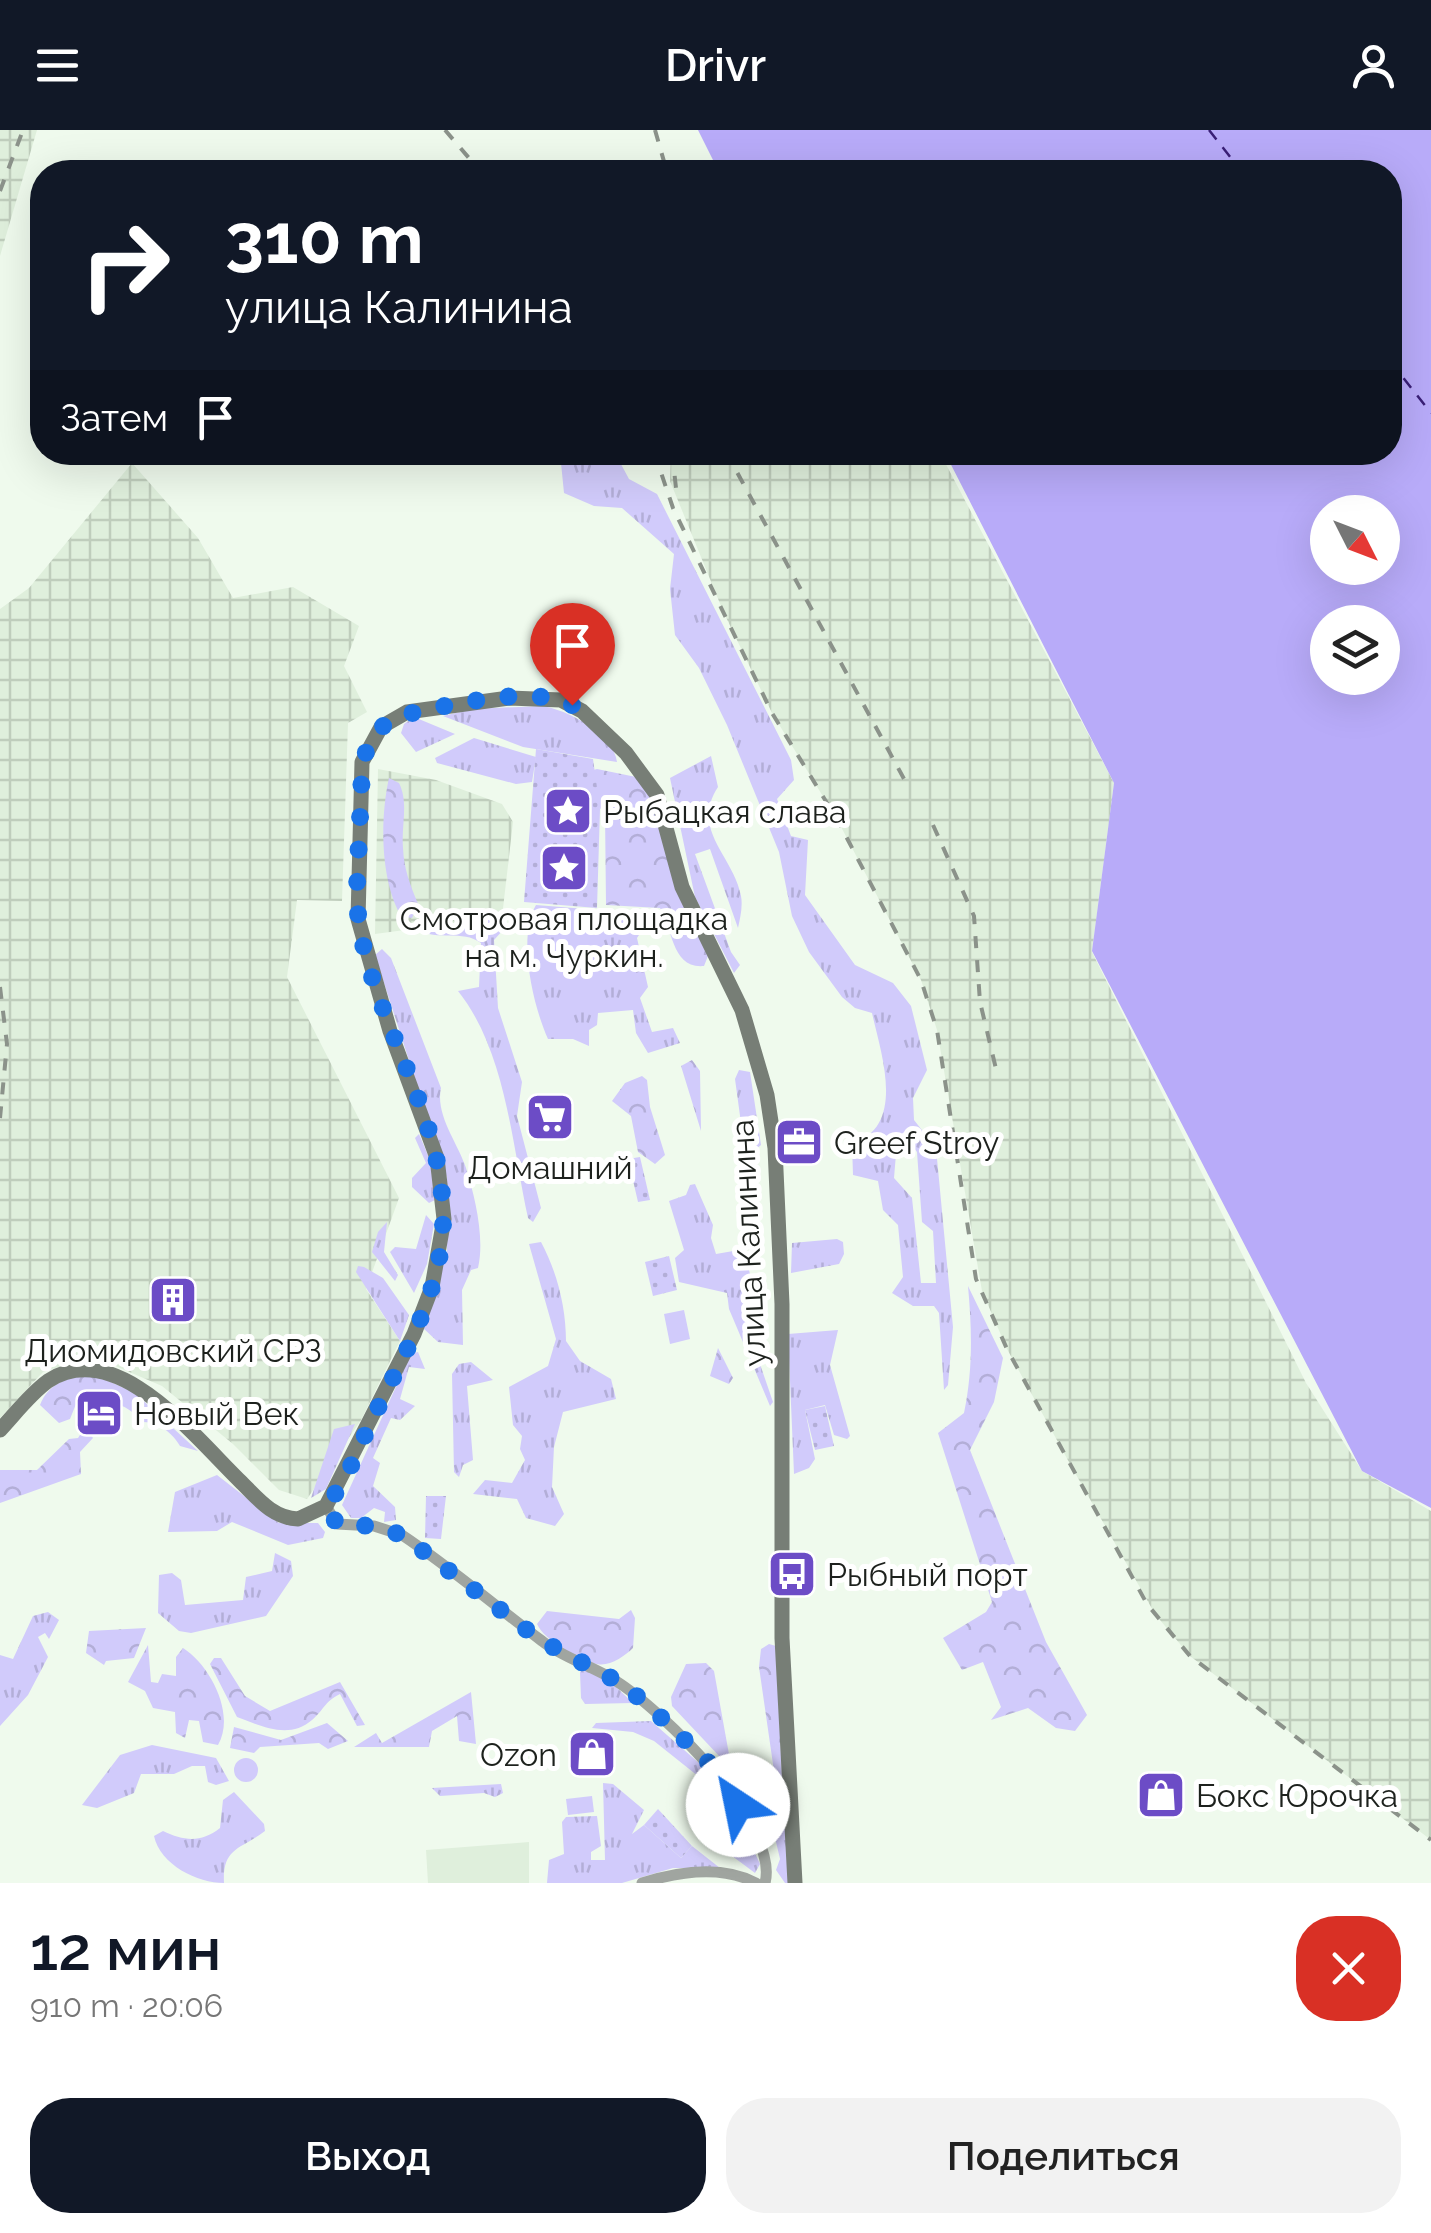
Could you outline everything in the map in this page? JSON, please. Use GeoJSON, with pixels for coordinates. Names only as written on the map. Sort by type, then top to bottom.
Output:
{"type":"FeatureCollection","features":[{"type":"Feature","properties":{"kind":"main road","name":"улица Калинина"},"geometry":{"type":"LineString","coordinates":[[326,1506],[414,1334],[438,1262],[444,1218],[437,1158],[390,1031],[358,919],[362,762],[378,730],[398,715],[468,702],[543,697],[582,711],[626,753],[657,795],[686,897],[752,1038],[775,1148],[784,1493],[782,1638],[794,1883]]}},
{"type":"Feature","properties":{"kind":"main road"},"geometry":{"type":"LineString","coordinates":[[0,1430],[50,1380],[90,1366],[104,1369],[163,1407],[272,1512],[298,1519],[326,1506]]}},
{"type":"Feature","properties":{"kind":"street"},"geometry":{"type":"LineString","coordinates":[[326,1506],[337,1524],[374,1526],[402,1535],[540,1640],[617,1681],[647,1704],[720,1775],[768,1865],[765,1883]]}},
{"type":"Feature","properties":{"kind":"street"},"geometry":{"type":"LineString","coordinates":[[642,1883],[691,1872],[745,1877],[756,1883]]}},
{"type":"Feature","properties":{"kind":"shaded area"},"geometry":{"type":"Polygon","coordinates":[[[0,130],[37,130],[0,256],[0,130]]]}},
{"type":"Feature","properties":{"kind":"shaded area"},"geometry":{"type":"Polygon","coordinates":[[[698,130],[1431,130],[1431,1508],[1362,1471],[1092,951],[1114,783],[951,465],[1402,465],[1402,160],[713,160],[698,130]]]}},
{"type":"Feature","properties":{"kind":"shaded area"},"geometry":{"type":"Polygon","coordinates":[[[134,465],[198,538],[233,598],[293,587],[359,626],[344,666],[367,712],[348,723],[342,901],[297,900],[287,977],[399,1198],[366,1289],[400,1341],[361,1420],[307,1499],[279,1490],[233,1444],[162,1386],[92,1356],[43,1372],[0,1418],[0,609],[29,588],[134,465]]]}},
{"type":"Feature","properties":{"kind":"shaded area"},"geometry":{"type":"Polygon","coordinates":[[[671,465],[946,465],[1114,783],[1092,952],[1306,1383],[1362,1471],[1431,1511],[1431,1840],[1190,1656],[1155,1614],[1070,1464],[1007,1349],[982,1291],[937,1030],[921,980],[838,821],[772,713],[723,611],[670,481],[671,465]]]}},
{"type":"Feature","properties":{"kind":"shaded area"},"geometry":{"type":"Polygon","coordinates":[[[378,769],[436,780],[502,804],[513,822],[502,917],[375,934],[378,769]]]}},
{"type":"Feature","properties":{"kind":"shaded area"},"geometry":{"type":"Polygon","coordinates":[[[529,1842],[529,1883],[428,1883],[426,1850],[529,1842]]]}},
{"type":"Feature","properties":{"kind":"green space"},"geometry":{"type":"Polygon","coordinates":[[[561,465],[621,465],[629,479],[657,494],[791,760],[794,780],[777,799],[791,836],[808,840],[805,895],[855,965],[893,983],[911,1006],[927,1070],[913,1098],[914,1120],[936,1148],[953,1327],[948,1385],[944,1390],[939,1313],[934,1306],[913,1306],[892,1293],[903,1277],[898,1225],[883,1210],[878,1181],[853,1175],[852,1144],[869,1135],[880,1122],[885,1105],[884,1068],[872,1013],[855,1008],[842,997],[809,952],[792,916],[779,852],[727,725],[699,668],[675,635],[670,589],[674,554],[622,508],[594,506],[564,493],[561,465]],[[910,1143],[896,1154],[894,1178],[912,1198],[921,1283],[936,1283],[933,1231],[922,1222],[917,1152],[910,1143]]]}},
{"type":"Feature","properties":{"kind":"green space"},"geometry":{"type":"Polygon","coordinates":[[[541,706],[588,725],[608,742],[617,762],[523,747],[443,716],[472,709],[541,706]]]}},
{"type":"Feature","properties":{"kind":"green space"},"geometry":{"type":"Polygon","coordinates":[[[414,717],[455,734],[416,752],[401,733],[404,724],[414,717]]]}},
{"type":"Feature","properties":{"kind":"green space"},"geometry":{"type":"Polygon","coordinates":[[[474,738],[536,757],[532,782],[516,784],[437,763],[435,758],[474,738]]]}},
{"type":"Feature","properties":{"kind":"green space"},"geometry":{"type":"Polygon","coordinates":[[[536,749],[593,759],[600,809],[597,908],[524,902],[536,749]]]}},
{"type":"Feature","properties":{"kind":"green space"},"geometry":{"type":"Polygon","coordinates":[[[711,756],[718,787],[711,802],[711,830],[737,881],[741,896],[738,928],[710,849],[695,854],[731,952],[740,965],[734,973],[695,897],[670,778],[711,756]]]}},
{"type":"Feature","properties":{"kind":"green space"},"geometry":{"type":"Polygon","coordinates":[[[590,771],[636,777],[651,798],[708,956],[704,966],[693,965],[679,954],[660,908],[606,905],[605,812],[597,806],[590,771]]]}},
{"type":"Feature","properties":{"kind":"green space"},"geometry":{"type":"Polygon","coordinates":[[[389,778],[399,783],[404,798],[404,856],[418,904],[412,918],[401,916],[386,867],[383,830],[389,778]]]}},
{"type":"Feature","properties":{"kind":"green space"},"geometry":{"type":"Polygon","coordinates":[[[536,905],[586,909],[601,919],[649,921],[653,929],[641,932],[637,938],[648,987],[640,998],[652,1032],[673,1028],[680,1043],[648,1053],[636,1033],[633,1010],[598,1013],[597,1025],[589,1030],[589,1046],[573,1039],[548,1039],[537,1009],[527,953],[530,919],[536,905]]]}},
{"type":"Feature","properties":{"kind":"green space"},"geometry":{"type":"Polygon","coordinates":[[[503,918],[504,929],[494,940],[498,1008],[522,1082],[517,1116],[541,1208],[533,1222],[528,1218],[497,1070],[474,1015],[458,991],[479,987],[481,943],[417,929],[503,918]]]}},
{"type":"Feature","properties":{"kind":"green space"},"geometry":{"type":"Polygon","coordinates":[[[382,949],[391,958],[441,1088],[444,1119],[466,1168],[476,1204],[480,1256],[478,1268],[471,1270],[462,1290],[463,1345],[438,1342],[423,1328],[447,1251],[447,1178],[375,955],[382,949]]]}},
{"type":"Feature","properties":{"kind":"green space"},"geometry":{"type":"Polygon","coordinates":[[[692,1060],[700,1071],[701,1131],[681,1066],[692,1060]]]}},
{"type":"Feature","properties":{"kind":"green space"},"geometry":{"type":"Polygon","coordinates":[[[739,1070],[750,1072],[761,1145],[755,1150],[744,1145],[735,1079],[739,1070]]]}},
{"type":"Feature","properties":{"kind":"green space"},"geometry":{"type":"Polygon","coordinates":[[[642,1076],[647,1080],[650,1107],[665,1155],[655,1164],[638,1152],[631,1116],[612,1101],[625,1083],[642,1076]]]}},
{"type":"Feature","properties":{"kind":"green space"},"geometry":{"type":"Polygon","coordinates":[[[419,1134],[430,1160],[435,1200],[429,1203],[412,1187],[412,1178],[426,1163],[415,1138],[419,1134]]]}},
{"type":"Feature","properties":{"kind":"green space"},"geometry":{"type":"Polygon","coordinates":[[[640,1157],[650,1200],[638,1202],[628,1159],[640,1157]]]}},
{"type":"Feature","properties":{"kind":"green space"},"geometry":{"type":"Polygon","coordinates":[[[695,1184],[713,1225],[711,1238],[716,1254],[739,1250],[745,1254],[750,1274],[749,1332],[773,1402],[770,1406],[729,1309],[727,1293],[679,1282],[675,1258],[684,1250],[669,1201],[686,1195],[690,1185],[695,1184]]]}},
{"type":"Feature","properties":{"kind":"green space"},"geometry":{"type":"Polygon","coordinates":[[[426,1215],[434,1224],[427,1264],[414,1293],[390,1252],[395,1247],[416,1249],[426,1215]]]}},
{"type":"Feature","properties":{"kind":"green space"},"geometry":{"type":"Polygon","coordinates":[[[387,1222],[384,1252],[398,1275],[395,1281],[372,1252],[378,1232],[387,1222]]]}},
{"type":"Feature","properties":{"kind":"green space"},"geometry":{"type":"Polygon","coordinates":[[[837,1239],[843,1242],[844,1254],[839,1264],[791,1273],[792,1243],[837,1239]]]}},
{"type":"Feature","properties":{"kind":"green space"},"geometry":{"type":"Polygon","coordinates":[[[541,1242],[560,1290],[566,1341],[580,1361],[611,1379],[616,1399],[563,1412],[554,1447],[552,1487],[564,1514],[555,1526],[526,1518],[517,1499],[473,1494],[485,1480],[512,1483],[525,1460],[520,1449],[522,1436],[513,1425],[509,1387],[548,1366],[556,1339],[529,1244],[541,1242]]]}},
{"type":"Feature","properties":{"kind":"green space"},"geometry":{"type":"Polygon","coordinates":[[[669,1256],[677,1290],[653,1296],[645,1262],[669,1256]]]}},
{"type":"Feature","properties":{"kind":"green space"},"geometry":{"type":"Polygon","coordinates":[[[358,1266],[383,1278],[409,1315],[400,1341],[356,1272],[358,1266]]]}},
{"type":"Feature","properties":{"kind":"green space"},"geometry":{"type":"Polygon","coordinates":[[[968,1286],[1003,1358],[994,1402],[970,1450],[1046,1642],[1087,1715],[1075,1731],[1056,1728],[1028,1708],[991,1720],[1001,1707],[983,1662],[962,1670],[943,1638],[986,1612],[992,1602],[938,1433],[964,1413],[971,1350],[968,1286]]]}},
{"type":"Feature","properties":{"kind":"green space"},"geometry":{"type":"Polygon","coordinates":[[[684,1310],[690,1339],[670,1344],[664,1314],[684,1310]]]}},
{"type":"Feature","properties":{"kind":"green space"},"geometry":{"type":"Polygon","coordinates":[[[838,1330],[830,1365],[850,1436],[847,1439],[834,1435],[825,1405],[805,1410],[815,1459],[809,1468],[794,1474],[788,1334],[838,1330]]]}},
{"type":"Feature","properties":{"kind":"green space"},"geometry":{"type":"Polygon","coordinates":[[[718,1348],[733,1378],[729,1384],[710,1376],[718,1348]]]}},
{"type":"Feature","properties":{"kind":"green space"},"geometry":{"type":"Polygon","coordinates":[[[418,1352],[425,1369],[409,1367],[400,1399],[415,1406],[400,1420],[391,1418],[373,1458],[380,1463],[373,1486],[395,1507],[396,1520],[384,1522],[385,1512],[374,1508],[361,1518],[351,1518],[342,1505],[411,1354],[418,1352]]]}},
{"type":"Feature","properties":{"kind":"green space"},"geometry":{"type":"Polygon","coordinates":[[[471,1362],[493,1380],[467,1386],[473,1460],[463,1465],[459,1477],[454,1472],[452,1374],[459,1364],[471,1362]]]}},
{"type":"Feature","properties":{"kind":"green space"},"geometry":{"type":"Polygon","coordinates":[[[89,1372],[135,1393],[198,1451],[180,1446],[164,1429],[142,1422],[129,1409],[113,1403],[80,1394],[70,1419],[59,1423],[40,1405],[54,1386],[89,1372]]]}},
{"type":"Feature","properties":{"kind":"green space"},"geometry":{"type":"Polygon","coordinates":[[[825,1406],[834,1446],[815,1450],[805,1410],[825,1406]]]}},
{"type":"Feature","properties":{"kind":"green space"},"geometry":{"type":"Polygon","coordinates":[[[355,1424],[326,1489],[311,1498],[334,1429],[355,1424]]]}},
{"type":"Feature","properties":{"kind":"green space"},"geometry":{"type":"Polygon","coordinates":[[[85,1427],[93,1438],[80,1452],[81,1474],[0,1503],[0,1470],[37,1470],[69,1439],[78,1438],[85,1427]]]}},
{"type":"Feature","properties":{"kind":"green space"},"geometry":{"type":"Polygon","coordinates":[[[217,1475],[279,1523],[318,1523],[325,1532],[323,1538],[288,1545],[232,1522],[217,1531],[168,1532],[175,1492],[217,1475]]]}},
{"type":"Feature","properties":{"kind":"green space"},"geometry":{"type":"Polygon","coordinates":[[[426,1496],[446,1496],[441,1539],[425,1538],[426,1496]]]}},
{"type":"Feature","properties":{"kind":"green space"},"geometry":{"type":"Polygon","coordinates":[[[275,1553],[291,1561],[293,1576],[266,1616],[191,1633],[179,1631],[158,1613],[159,1575],[172,1573],[181,1580],[185,1605],[243,1600],[246,1577],[272,1571],[275,1553]]]}},
{"type":"Feature","properties":{"kind":"green space"},"geometry":{"type":"Polygon","coordinates":[[[631,1610],[635,1618],[633,1648],[602,1665],[554,1643],[537,1624],[547,1611],[619,1619],[631,1610]]]}},
{"type":"Feature","properties":{"kind":"green space"},"geometry":{"type":"Polygon","coordinates":[[[48,1612],[59,1620],[49,1639],[45,1633],[38,1637],[48,1657],[28,1695],[0,1726],[0,1655],[13,1659],[33,1616],[48,1612]]]}},
{"type":"Feature","properties":{"kind":"green space"},"geometry":{"type":"Polygon","coordinates":[[[146,1628],[134,1658],[106,1661],[104,1665],[86,1653],[89,1631],[146,1628]]]}},
{"type":"Feature","properties":{"kind":"green space"},"geometry":{"type":"Polygon","coordinates":[[[769,1644],[776,1646],[783,1799],[776,1785],[759,1667],[761,1649],[769,1644]]]}},
{"type":"Feature","properties":{"kind":"green space"},"geometry":{"type":"Polygon","coordinates":[[[148,1645],[151,1682],[158,1683],[162,1674],[176,1676],[176,1657],[183,1648],[211,1678],[224,1719],[218,1745],[203,1742],[199,1721],[189,1720],[185,1738],[176,1733],[175,1712],[153,1708],[145,1691],[128,1682],[148,1645]]]}},
{"type":"Feature","properties":{"kind":"green space"},"geometry":{"type":"Polygon","coordinates":[[[214,1658],[221,1658],[245,1696],[270,1711],[340,1682],[365,1725],[357,1726],[340,1694],[312,1720],[294,1729],[275,1729],[237,1717],[210,1664],[214,1658]]]}},
{"type":"Feature","properties":{"kind":"green space"},"geometry":{"type":"Polygon","coordinates":[[[706,1663],[714,1671],[730,1760],[743,1763],[746,1798],[765,1844],[722,1769],[720,1757],[672,1706],[671,1697],[686,1664],[706,1663]]]}},
{"type":"Feature","properties":{"kind":"green space"},"geometry":{"type":"Polygon","coordinates":[[[584,1668],[614,1685],[633,1703],[585,1704],[581,1698],[580,1672],[584,1668]]]}},
{"type":"Feature","properties":{"kind":"green space"},"geometry":{"type":"Polygon","coordinates":[[[471,1692],[476,1744],[459,1741],[457,1716],[432,1731],[429,1747],[354,1747],[376,1733],[382,1743],[471,1692]]]}},
{"type":"Feature","properties":{"kind":"green space"},"geometry":{"type":"Polygon","coordinates":[[[651,1721],[715,1777],[719,1787],[713,1788],[654,1741],[633,1732],[592,1728],[596,1723],[651,1721]]]}},
{"type":"Feature","properties":{"kind":"green space"},"geometry":{"type":"Polygon","coordinates":[[[327,1723],[348,1741],[328,1749],[319,1743],[260,1747],[254,1753],[230,1748],[234,1727],[281,1740],[327,1723]]]}},
{"type":"Feature","properties":{"kind":"green space"},"geometry":{"type":"Polygon","coordinates":[[[152,1745],[216,1758],[229,1781],[216,1785],[208,1782],[205,1766],[192,1766],[174,1774],[141,1774],[134,1793],[97,1808],[82,1805],[120,1755],[152,1745]]]}},
{"type":"Feature","properties":{"kind":"green space"},"geometry":{"type":"Polygon","coordinates":[[[246,1758],[258,1770],[246,1782],[234,1770],[246,1758]]]}},
{"type":"Feature","properties":{"kind":"green space"},"geometry":{"type":"Polygon","coordinates":[[[603,1783],[613,1784],[644,1810],[632,1834],[644,1825],[681,1858],[692,1846],[720,1868],[673,1868],[622,1883],[547,1883],[549,1860],[564,1854],[562,1822],[566,1817],[597,1816],[601,1846],[591,1852],[591,1860],[605,1860],[603,1783]]]}},
{"type":"Feature","properties":{"kind":"green space"},"geometry":{"type":"Polygon","coordinates":[[[501,1784],[503,1793],[495,1797],[484,1793],[440,1796],[432,1788],[501,1784]]]}},
{"type":"Feature","properties":{"kind":"green space"},"geometry":{"type":"Polygon","coordinates":[[[234,1792],[264,1824],[265,1831],[230,1855],[224,1883],[192,1876],[172,1864],[154,1836],[163,1831],[192,1839],[213,1833],[220,1828],[223,1800],[234,1792]]]}},
{"type":"Feature","properties":{"kind":"green space"},"geometry":{"type":"Polygon","coordinates":[[[592,1796],[594,1812],[568,1815],[566,1799],[592,1796]]]}},
{"type":"Feature","properties":{"kind":"green space"},"geometry":{"type":"Polygon","coordinates":[[[767,1803],[785,1808],[791,1883],[785,1883],[776,1870],[780,1859],[767,1803]]]}},
{"type":"Feature","properties":{"kind":"green space"},"geometry":{"type":"Polygon","coordinates":[[[658,1809],[692,1846],[681,1858],[644,1825],[658,1809]]]}},
{"type":"Feature","properties":{"kind":"green space"},"geometry":{"type":"Polygon","coordinates":[[[736,1825],[742,1825],[760,1864],[755,1873],[720,1847],[736,1825]]]}},
{"type":"Feature","properties":{"kind":"ferry route"},"geometry":{"type":"LineString","coordinates":[[1209,130],[1233,160]]}},
{"type":"Feature","properties":{"kind":"ferry route"},"geometry":{"type":"LineString","coordinates":[[1402,376],[1431,413]]}},
{"type":"Feature","properties":{"kind":"railway"},"geometry":{"type":"LineString","coordinates":[[0,191],[23,130]]}},
{"type":"Feature","properties":{"kind":"railway"},"geometry":{"type":"LineString","coordinates":[[445,130],[471,160]]}},
{"type":"Feature","properties":{"kind":"railway"},"geometry":{"type":"LineString","coordinates":[[655,130],[664,160]]}},
{"type":"Feature","properties":{"kind":"railway"},"geometry":{"type":"LineString","coordinates":[[658,465],[673,508],[772,713],[838,821],[921,980],[937,1030],[976,1279],[1007,1349],[1147,1604],[1190,1656],[1431,1840]]}},
{"type":"Feature","properties":{"kind":"railway"},"geometry":{"type":"LineString","coordinates":[[673,465],[676,488]]}},
{"type":"Feature","properties":{"kind":"railway"},"geometry":{"type":"LineString","coordinates":[[733,465],[909,788]]}},
{"type":"Feature","properties":{"kind":"railway"},"geometry":{"type":"LineString","coordinates":[[933,825],[974,916],[980,1002],[997,1073]]}},
{"type":"Feature","properties":{"kind":"railway"},"geometry":{"type":"LineString","coordinates":[[0,987],[7,1044],[0,1118]]}},
{"type":"Feature","properties":{"kind":"place","name":"Рыбацкая слава"},"geometry":{"type":"Point","coordinates":[568,811]}},
{"type":"Feature","properties":{"kind":"place","name":"Смотровая площадка на м. Чуркин."},"geometry":{"type":"Point","coordinates":[564,868]}},
{"type":"Feature","properties":{"kind":"place","name":"Домашний"},"geometry":{"type":"Point","coordinates":[550,1117]}},
{"type":"Feature","properties":{"kind":"place","name":"Greef Stroy"},"geometry":{"type":"Point","coordinates":[799,1142]}},
{"type":"Feature","properties":{"kind":"place","name":"Диомидовский СРЗ"},"geometry":{"type":"Point","coordinates":[173,1300]}},
{"type":"Feature","properties":{"kind":"place","name":"Новый Век"},"geometry":{"type":"Point","coordinates":[99,1413]}},
{"type":"Feature","properties":{"kind":"place","name":"Рыбный порт"},"geometry":{"type":"Point","coordinates":[792,1574]}},
{"type":"Feature","properties":{"kind":"place","name":"Ozon"},"geometry":{"type":"Point","coordinates":[592,1754]}},
{"type":"Feature","properties":{"kind":"place","name":"Бокс Юрочка"},"geometry":{"type":"Point","coordinates":[1161,1795]}},
{"type":"Feature","properties":{"kind":"route"},"geometry":{"type":"LineString","coordinates":[[572,705],[543,697],[509,698],[406,712],[381,726],[365,751],[358,919],[390,1031],[437,1158],[444,1218],[432,1286],[414,1334],[335,1496],[326,1506],[337,1524],[374,1526],[402,1535],[548,1646],[617,1681],[712,1766],[738,1805]]}}]}
